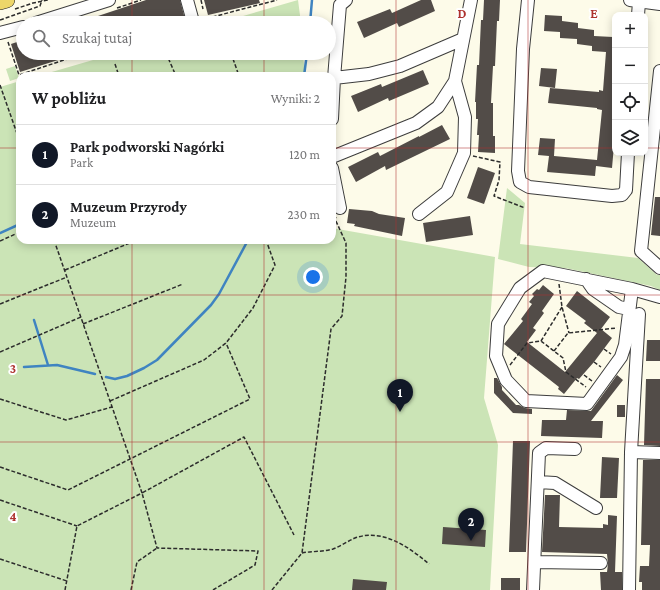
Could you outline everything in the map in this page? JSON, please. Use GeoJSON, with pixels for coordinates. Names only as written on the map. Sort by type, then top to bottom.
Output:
{"type":"FeatureCollection","features":[{"type":"Feature","properties":{"kind":"main road"},"geometry":{"type":"LineString","coordinates":[[0,2],[10,5]]}},
{"type":"Feature","properties":{"kind":"street"},"geometry":{"type":"LineString","coordinates":[[58,16],[109,0]]}},
{"type":"Feature","properties":{"kind":"street"},"geometry":{"type":"LineString","coordinates":[[187,0],[191,16]]}},
{"type":"Feature","properties":{"kind":"street"},"geometry":{"type":"LineString","coordinates":[[336,54],[340,5],[346,0]]}},
{"type":"Feature","properties":{"kind":"street"},"geometry":{"type":"LineString","coordinates":[[336,155],[416,123],[438,107],[455,81],[471,0]]}},
{"type":"Feature","properties":{"kind":"street"},"geometry":{"type":"LineString","coordinates":[[528,0],[523,49],[518,163],[520,182],[529,187],[612,196],[622,195],[626,190],[628,156]]}},
{"type":"Feature","properties":{"kind":"street"},"geometry":{"type":"LineString","coordinates":[[637,12],[634,1],[660,4]]}},
{"type":"Feature","properties":{"kind":"street"},"geometry":{"type":"LineString","coordinates":[[2,33],[16,29]]}},
{"type":"Feature","properties":{"kind":"street"},"geometry":{"type":"LineString","coordinates":[[336,78],[369,74],[400,66],[464,39]]}},
{"type":"Feature","properties":{"kind":"street"},"geometry":{"type":"LineString","coordinates":[[334,72],[335,60]]}},
{"type":"Feature","properties":{"kind":"street"},"geometry":{"type":"LineString","coordinates":[[660,71],[641,251],[660,268]]}},
{"type":"Feature","properties":{"kind":"street"},"geometry":{"type":"LineString","coordinates":[[419,214],[447,192],[464,153],[465,117],[455,81]]}},
{"type":"Feature","properties":{"kind":"street"},"geometry":{"type":"LineString","coordinates":[[336,188],[340,208]]}},
{"type":"Feature","properties":{"kind":"street"},"geometry":{"type":"LineString","coordinates":[[634,311],[621,357],[586,404],[526,401],[506,380],[496,356],[498,324],[520,288],[543,271],[660,296]]}},
{"type":"Feature","properties":{"kind":"street"},"geometry":{"type":"LineString","coordinates":[[586,279],[593,289],[619,307],[634,311]]}},
{"type":"Feature","properties":{"kind":"street"},"geometry":{"type":"LineString","coordinates":[[629,590],[634,311],[632,289]]}},
{"type":"Feature","properties":{"kind":"street"},"geometry":{"type":"LineString","coordinates":[[533,590],[539,453],[546,448],[575,450]]}},
{"type":"Feature","properties":{"kind":"street"},"geometry":{"type":"LineString","coordinates":[[631,452],[660,453]]}},
{"type":"Feature","properties":{"kind":"street"},"geometry":{"type":"LineString","coordinates":[[538,482],[555,483],[596,508]]}},
{"type":"Feature","properties":{"kind":"street"},"geometry":{"type":"LineString","coordinates":[[535,562],[601,563]]}},
{"type":"Feature","properties":{"kind":"path"},"geometry":{"type":"LineString","coordinates":[[10,5],[48,0]]}},
{"type":"Feature","properties":{"kind":"path"},"geometry":{"type":"LineString","coordinates":[[201,0],[203,9]]}},
{"type":"Feature","properties":{"kind":"path"},"geometry":{"type":"LineString","coordinates":[[215,16],[277,0]]}},
{"type":"Feature","properties":{"kind":"path"},"geometry":{"type":"LineString","coordinates":[[0,20],[40,6],[42,1]]}},
{"type":"Feature","properties":{"kind":"path"},"geometry":{"type":"LineString","coordinates":[[2,33],[18,72]]}},
{"type":"Feature","properties":{"kind":"path"},"geometry":{"type":"LineString","coordinates":[[25,72],[63,60]]}},
{"type":"Feature","properties":{"kind":"path"},"geometry":{"type":"LineString","coordinates":[[169,60],[174,72]]}},
{"type":"Feature","properties":{"kind":"path"},"geometry":{"type":"LineString","coordinates":[[233,60],[238,72]]}},
{"type":"Feature","properties":{"kind":"path"},"geometry":{"type":"LineString","coordinates":[[115,64],[118,72]]}},
{"type":"Feature","properties":{"kind":"path"},"geometry":{"type":"LineString","coordinates":[[0,85],[16,131]]}},
{"type":"Feature","properties":{"kind":"path"},"geometry":{"type":"LineString","coordinates":[[473,156],[500,162],[500,180],[494,196],[524,208]]}},
{"type":"Feature","properties":{"kind":"path"},"geometry":{"type":"LineString","coordinates":[[336,217],[340,208]]}},
{"type":"Feature","properties":{"kind":"path"},"geometry":{"type":"LineString","coordinates":[[272,590],[302,553],[331,329],[342,316],[346,277],[346,243],[336,221]]}},
{"type":"Feature","properties":{"kind":"path"},"geometry":{"type":"LineString","coordinates":[[0,241],[16,234]]}},
{"type":"Feature","properties":{"kind":"path"},"geometry":{"type":"LineString","coordinates":[[55,244],[142,493],[157,548]]}},
{"type":"Feature","properties":{"kind":"path"},"geometry":{"type":"LineString","coordinates":[[64,270],[127,244]]}},
{"type":"Feature","properties":{"kind":"path"},"geometry":{"type":"LineString","coordinates":[[110,401],[204,360],[226,343],[254,308],[275,265],[267,244]]}},
{"type":"Feature","properties":{"kind":"path"},"geometry":{"type":"LineString","coordinates":[[0,304],[67,277]]}},
{"type":"Feature","properties":{"kind":"path"},"geometry":{"type":"LineString","coordinates":[[558,279],[562,307],[569,333]]}},
{"type":"Feature","properties":{"kind":"path"},"geometry":{"type":"LineString","coordinates":[[83,324],[183,284]]}},
{"type":"Feature","properties":{"kind":"path"},"geometry":{"type":"LineString","coordinates":[[541,341],[562,307]]}},
{"type":"Feature","properties":{"kind":"path"},"geometry":{"type":"LineString","coordinates":[[0,352],[81,317]]}},
{"type":"Feature","properties":{"kind":"path"},"geometry":{"type":"LineString","coordinates":[[554,351],[569,333],[621,327]]}},
{"type":"Feature","properties":{"kind":"path"},"geometry":{"type":"LineString","coordinates":[[503,374],[527,343],[541,341],[563,358],[566,372],[590,390]]}},
{"type":"Feature","properties":{"kind":"path"},"geometry":{"type":"LineString","coordinates":[[0,467],[68,490],[250,399],[226,343]]}},
{"type":"Feature","properties":{"kind":"path"},"geometry":{"type":"LineString","coordinates":[[604,349],[615,357]]}},
{"type":"Feature","properties":{"kind":"path"},"geometry":{"type":"LineString","coordinates":[[594,362],[605,370]]}},
{"type":"Feature","properties":{"kind":"path"},"geometry":{"type":"LineString","coordinates":[[584,375],[595,383]]}},
{"type":"Feature","properties":{"kind":"path"},"geometry":{"type":"LineString","coordinates":[[0,399],[66,420],[112,407]]}},
{"type":"Feature","properties":{"kind":"path"},"geometry":{"type":"LineString","coordinates":[[0,500],[77,526],[142,493],[244,437],[294,534]]}},
{"type":"Feature","properties":{"kind":"path"},"geometry":{"type":"LineString","coordinates":[[65,590],[77,526]]}},
{"type":"Feature","properties":{"kind":"path"},"geometry":{"type":"LineString","coordinates":[[302,553],[333,549],[357,537],[375,535],[391,538],[415,552],[429,564]]}},
{"type":"Feature","properties":{"kind":"path"},"geometry":{"type":"LineString","coordinates":[[131,590],[137,562],[157,548],[258,551],[255,565],[213,590]]}},
{"type":"Feature","properties":{"kind":"path"},"geometry":{"type":"LineString","coordinates":[[0,559],[67,581]]}},
{"type":"Feature","properties":{"kind":"green space"},"geometry":{"type":"Polygon","coordinates":[[[298,0],[300,16],[243,16],[298,0]]]}},
{"type":"Feature","properties":{"kind":"green space"},"geometry":{"type":"Polygon","coordinates":[[[93,60],[304,60],[305,72],[52,72],[93,60]]]}},
{"type":"Feature","properties":{"kind":"green space"},"geometry":{"type":"Polygon","coordinates":[[[15,66],[17,72],[16,79],[10,81],[6,69],[15,66]]]}},
{"type":"Feature","properties":{"kind":"green space"},"geometry":{"type":"Polygon","coordinates":[[[16,82],[16,244],[336,244],[336,229],[495,257],[484,398],[498,445],[490,590],[0,590],[0,87],[16,82]]]}},
{"type":"Feature","properties":{"kind":"green space"},"geometry":{"type":"Polygon","coordinates":[[[507,188],[525,203],[520,244],[638,258],[657,275],[660,275],[660,290],[651,286],[565,268],[529,267],[498,259],[507,188]]]}},
{"type":"Feature","properties":{"kind":"building"},"geometry":{"type":"Polygon","coordinates":[[[146,0],[180,0],[184,16],[98,16],[146,0]]]}},
{"type":"Feature","properties":{"kind":"building"},"geometry":{"type":"Polygon","coordinates":[[[204,0],[259,0],[260,3],[208,15],[204,0]]]}},
{"type":"Feature","properties":{"kind":"building"},"geometry":{"type":"Polygon","coordinates":[[[421,0],[431,0],[435,11],[399,27],[397,23],[364,38],[357,22],[390,9],[392,13],[421,0]]]}},
{"type":"Feature","properties":{"kind":"building"},"geometry":{"type":"Polygon","coordinates":[[[484,0],[500,0],[499,21],[497,21],[495,66],[493,66],[491,103],[493,103],[493,136],[495,136],[495,153],[478,152],[479,135],[477,135],[478,119],[476,119],[475,102],[477,65],[479,65],[481,20],[483,20],[484,0]]]}},
{"type":"Feature","properties":{"kind":"building"},"geometry":{"type":"Polygon","coordinates":[[[545,15],[562,16],[562,21],[578,23],[578,28],[594,30],[594,36],[612,37],[612,168],[596,166],[595,176],[547,172],[549,156],[538,155],[540,138],[555,139],[554,156],[597,160],[602,110],[597,108],[548,103],[550,88],[599,92],[599,90],[603,91],[606,52],[592,51],[592,46],[577,44],[577,39],[560,38],[560,32],[544,31],[545,15]]]}},
{"type":"Feature","properties":{"kind":"building"},"geometry":{"type":"Polygon","coordinates":[[[16,42],[16,60],[11,44],[16,42]]]}},
{"type":"Feature","properties":{"kind":"building"},"geometry":{"type":"Polygon","coordinates":[[[16,60],[58,60],[20,72],[16,60]]]}},
{"type":"Feature","properties":{"kind":"building"},"geometry":{"type":"Polygon","coordinates":[[[541,68],[557,69],[555,88],[539,86],[541,68]]]}},
{"type":"Feature","properties":{"kind":"building"},"geometry":{"type":"Polygon","coordinates":[[[423,70],[429,84],[389,101],[388,98],[358,112],[351,96],[381,84],[382,87],[423,70]]]}},
{"type":"Feature","properties":{"kind":"building"},"geometry":{"type":"Polygon","coordinates":[[[442,125],[450,139],[386,170],[385,166],[356,182],[348,167],[378,152],[380,156],[442,125]]]}},
{"type":"Feature","properties":{"kind":"building"},"geometry":{"type":"Polygon","coordinates":[[[478,167],[495,173],[484,204],[467,198],[478,167]]]}},
{"type":"Feature","properties":{"kind":"building"},"geometry":{"type":"Polygon","coordinates":[[[655,197],[660,197],[660,236],[651,235],[655,197]]]}},
{"type":"Feature","properties":{"kind":"building"},"geometry":{"type":"Polygon","coordinates":[[[349,209],[372,211],[379,214],[405,218],[402,236],[354,226],[355,224],[347,223],[349,209]]]}},
{"type":"Feature","properties":{"kind":"building"},"geometry":{"type":"Polygon","coordinates":[[[470,216],[473,235],[426,242],[423,223],[470,216]]]}},
{"type":"Feature","properties":{"kind":"building"},"geometry":{"type":"Polygon","coordinates":[[[543,285],[554,294],[542,311],[544,313],[533,328],[536,330],[527,342],[565,372],[597,333],[584,323],[586,321],[566,306],[577,291],[610,317],[601,329],[612,338],[594,362],[579,379],[577,378],[564,394],[558,389],[559,387],[504,344],[523,321],[521,319],[532,304],[529,302],[534,296],[532,294],[537,289],[539,290],[543,285]]]}},
{"type":"Feature","properties":{"kind":"building"},"geometry":{"type":"Polygon","coordinates":[[[647,340],[660,340],[660,361],[646,361],[647,340]]]}},
{"type":"Feature","properties":{"kind":"building"},"geometry":{"type":"Polygon","coordinates":[[[617,375],[623,380],[591,421],[603,421],[602,438],[541,436],[542,420],[566,420],[567,410],[591,411],[617,375]]]}},
{"type":"Feature","properties":{"kind":"building"},"geometry":{"type":"Polygon","coordinates":[[[494,378],[497,378],[502,390],[516,405],[532,409],[532,414],[513,413],[494,393],[494,378]]]}},
{"type":"Feature","properties":{"kind":"building"},"geometry":{"type":"Polygon","coordinates":[[[646,379],[660,379],[660,446],[644,445],[646,379]]]}},
{"type":"Feature","properties":{"kind":"building"},"geometry":{"type":"Polygon","coordinates":[[[617,405],[625,405],[625,417],[617,417],[617,405]]]}},
{"type":"Feature","properties":{"kind":"building"},"geometry":{"type":"Polygon","coordinates":[[[513,441],[530,441],[526,552],[509,552],[513,441]]]}},
{"type":"Feature","properties":{"kind":"building"},"geometry":{"type":"Polygon","coordinates":[[[602,457],[619,458],[617,498],[600,498],[602,457]]]}},
{"type":"Feature","properties":{"kind":"building"},"geometry":{"type":"Polygon","coordinates":[[[643,460],[660,460],[660,590],[642,590],[642,582],[639,582],[640,566],[649,566],[650,545],[641,545],[643,460]]]}},
{"type":"Feature","properties":{"kind":"building"},"geometry":{"type":"Polygon","coordinates":[[[545,495],[560,495],[559,527],[603,528],[603,524],[608,525],[608,515],[617,516],[615,572],[622,572],[622,590],[601,590],[600,572],[607,572],[607,554],[542,552],[545,495]]]}},
{"type":"Feature","properties":{"kind":"building"},"geometry":{"type":"Polygon","coordinates":[[[443,527],[486,530],[485,547],[442,544],[443,527]]]}},
{"type":"Feature","properties":{"kind":"building"},"geometry":{"type":"Polygon","coordinates":[[[501,578],[520,578],[520,590],[501,590],[501,578]]]}},
{"type":"Feature","properties":{"kind":"building"},"geometry":{"type":"Polygon","coordinates":[[[353,579],[387,582],[386,590],[352,590],[353,579]]]}},
{"type":"Feature","properties":{"kind":"waterway"},"geometry":{"type":"LineString","coordinates":[[311,16],[312,0]]}},
{"type":"Feature","properties":{"kind":"waterway"},"geometry":{"type":"LineString","coordinates":[[305,72],[306,60]]}},
{"type":"Feature","properties":{"kind":"waterway"},"geometry":{"type":"LineString","coordinates":[[0,233],[16,226]]}},
{"type":"Feature","properties":{"kind":"waterway"},"geometry":{"type":"LineString","coordinates":[[106,377],[115,379],[127,376],[157,360],[211,305],[219,294],[246,244]]}},
{"type":"Feature","properties":{"kind":"waterway"},"geometry":{"type":"LineString","coordinates":[[34,320],[48,365]]}},
{"type":"Feature","properties":{"kind":"waterway"},"geometry":{"type":"LineString","coordinates":[[24,367],[57,365],[95,374]]}},
{"type":"Feature","properties":{"kind":"place","name":"Park podworski Nagórki"},"geometry":{"type":"Point","coordinates":[400,412]}},
{"type":"Feature","properties":{"kind":"place","name":"Muzeum Przyrody"},"geometry":{"type":"Point","coordinates":[471,541]}}]}
